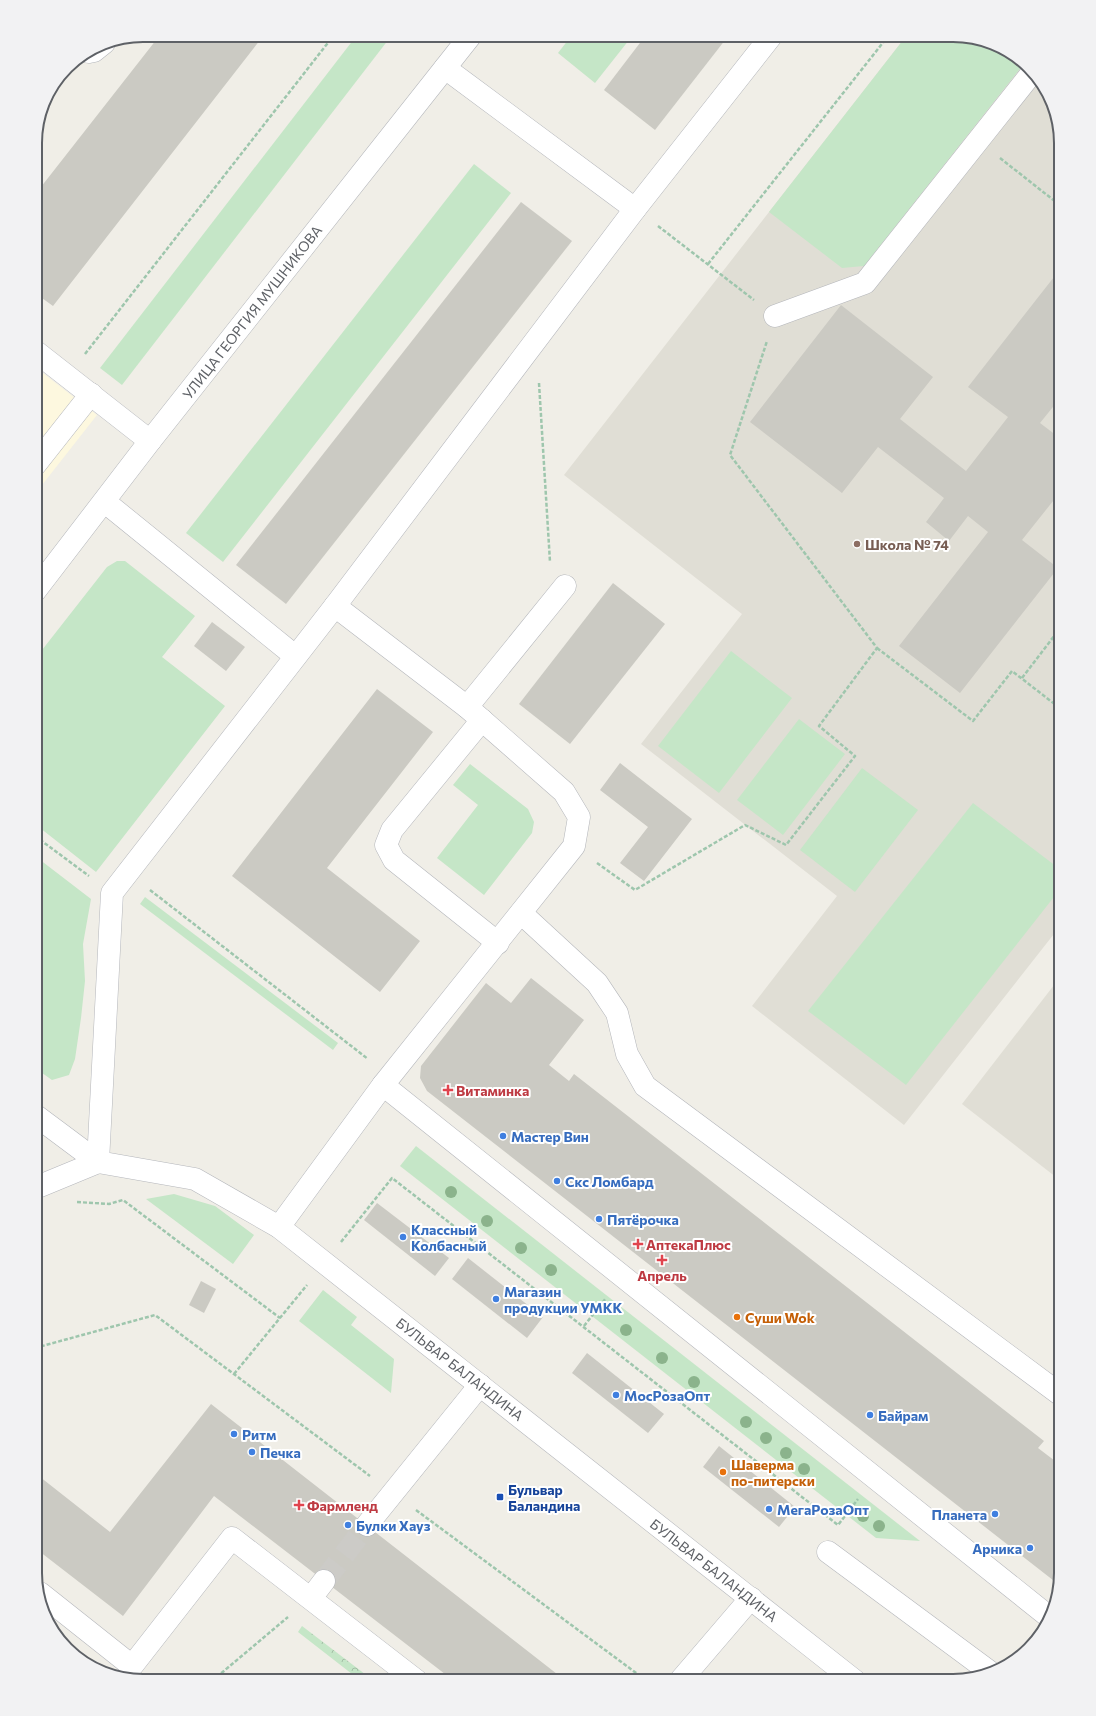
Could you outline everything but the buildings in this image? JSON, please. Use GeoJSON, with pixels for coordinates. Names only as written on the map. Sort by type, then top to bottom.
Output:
{"type":"FeatureCollection","features":[{"type":"Feature","properties":{"kind":"street","name":"УЛИЦА ГЕОРГИЯ МУШНИКОВА"},"geometry":{"type":"LineString","coordinates":[[42,582],[105,502],[150,441],[465,42]]}},
{"type":"Feature","properties":{"kind":"street"},"geometry":{"type":"LineString","coordinates":[[42,1185],[98,1162],[112,893],[335,606],[635,209],[766,42]]}},
{"type":"Feature","properties":{"kind":"street"},"geometry":{"type":"LineString","coordinates":[[445,68],[635,209]]}},
{"type":"Feature","properties":{"kind":"street"},"geometry":{"type":"LineString","coordinates":[[775,316],[865,283],[1029,76]]}},
{"type":"Feature","properties":{"kind":"street"},"geometry":{"type":"LineString","coordinates":[[42,356],[150,441]]}},
{"type":"Feature","properties":{"kind":"street"},"geometry":{"type":"LineString","coordinates":[[42,456],[91,394]]}},
{"type":"Feature","properties":{"kind":"street"},"geometry":{"type":"LineString","coordinates":[[105,502],[295,656]]}},
{"type":"Feature","properties":{"kind":"street"},"geometry":{"type":"LineString","coordinates":[[498,943],[394,860],[386,844],[392,830],[565,586]]}},
{"type":"Feature","properties":{"kind":"street"},"geometry":{"type":"LineString","coordinates":[[280,1227],[383,1085],[522,913],[574,846],[580,817],[564,792],[474,714],[335,606]]}},
{"type":"Feature","properties":{"kind":"street"},"geometry":{"type":"LineString","coordinates":[[522,913],[597,983],[617,1013],[627,1054],[645,1086],[1054,1390]]}},
{"type":"Feature","properties":{"kind":"street"},"geometry":{"type":"LineString","coordinates":[[383,1085],[1045,1614]]}},
{"type":"Feature","properties":{"kind":"street","name":"БУЛЬВАР БАЛАНДИНА"},"geometry":{"type":"LineString","coordinates":[[42,1120],[98,1162],[194,1179],[280,1227],[847,1674]]}},
{"type":"Feature","properties":{"kind":"street"},"geometry":{"type":"LineString","coordinates":[[367,1525],[392,1492],[480,1385]]}},
{"type":"Feature","properties":{"kind":"street"},"geometry":{"type":"LineString","coordinates":[[45,1597],[132,1666],[232,1538],[408,1674]]}},
{"type":"Feature","properties":{"kind":"street"},"geometry":{"type":"LineString","coordinates":[[828,1552],[985,1669]]}},
{"type":"Feature","properties":{"kind":"street"},"geometry":{"type":"LineString","coordinates":[[310,1598],[324,1581]]}},
{"type":"Feature","properties":{"kind":"street"},"geometry":{"type":"LineString","coordinates":[[686,1674],[750,1598]]}},
{"type":"Feature","properties":{"kind":"path"},"geometry":{"type":"LineString","coordinates":[[68,376],[329,42]]}},
{"type":"Feature","properties":{"kind":"path"},"geometry":{"type":"LineString","coordinates":[[708,264],[883,42]]}},
{"type":"Feature","properties":{"kind":"path"},"geometry":{"type":"LineString","coordinates":[[978,141],[1054,201]]}},
{"type":"Feature","properties":{"kind":"path"},"geometry":{"type":"LineString","coordinates":[[635,209],[775,316],[730,455],[877,648],[973,721],[1012,671],[1054,703]]}},
{"type":"Feature","properties":{"kind":"path"},"geometry":{"type":"LineString","coordinates":[[539,382],[550,565]]}},
{"type":"Feature","properties":{"kind":"path"},"geometry":{"type":"LineString","coordinates":[[1022,678],[1054,636]]}},
{"type":"Feature","properties":{"kind":"path"},"geometry":{"type":"LineString","coordinates":[[574,846],[635,890],[745,825],[786,845],[855,756],[819,726],[877,648]]}},
{"type":"Feature","properties":{"kind":"path"},"geometry":{"type":"LineString","coordinates":[[42,841],[112,893]]}},
{"type":"Feature","properties":{"kind":"path"},"geometry":{"type":"LineString","coordinates":[[234,1374],[392,1178],[838,1525],[875,1478]]}},
{"type":"Feature","properties":{"kind":"path"},"geometry":{"type":"LineString","coordinates":[[74,1202],[109,1204],[123,1200],[280,1318]]}},
{"type":"Feature","properties":{"kind":"path"},"geometry":{"type":"LineString","coordinates":[[42,1346],[155,1315],[638,1674]]}},
{"type":"Feature","properties":{"kind":"path"},"geometry":{"type":"LineString","coordinates":[[220,1674],[310,1598]]}},
{"type":"Feature","properties":{"kind":"shaded area","name":"Школа № 74"},"geometry":{"type":"Polygon","coordinates":[[[902,42],[959,42],[985,47],[998,52],[1009,59],[1029,76],[1044,98],[1051,117],[1054,143],[1054,934],[904,1125],[752,1006],[837,896],[641,744],[742,614],[564,475],[902,42]]]}},
{"type":"Feature","properties":{"kind":"shaded area"},"geometry":{"type":"Polygon","coordinates":[[[42,372],[97,415],[42,485],[42,372]]]}},
{"type":"Feature","properties":{"kind":"shaded area"},"geometry":{"type":"Polygon","coordinates":[[[1054,985],[1054,1176],[962,1104],[1054,985]]]}},
{"type":"Feature","properties":{"kind":"green space"},"geometry":{"type":"Polygon","coordinates":[[[352,42],[387,42],[122,385],[100,368],[352,42]]]}},
{"type":"Feature","properties":{"kind":"green space"},"geometry":{"type":"Polygon","coordinates":[[[567,42],[627,42],[595,83],[558,53],[567,42]]]}},
{"type":"Feature","properties":{"kind":"green space"},"geometry":{"type":"Polygon","coordinates":[[[902,42],[959,42],[973,44],[998,52],[1021,68],[864,266],[842,268],[769,212],[902,42]]]}},
{"type":"Feature","properties":{"kind":"green space"},"geometry":{"type":"Polygon","coordinates":[[[474,164],[511,193],[223,562],[186,533],[474,164]]]}},
{"type":"Feature","properties":{"kind":"green space"},"geometry":{"type":"Polygon","coordinates":[[[117,561],[125,561],[195,616],[162,657],[225,706],[96,872],[42,830],[42,650],[107,567],[117,561]]]}},
{"type":"Feature","properties":{"kind":"green space"},"geometry":{"type":"Polygon","coordinates":[[[731,651],[792,698],[719,793],[658,746],[731,651]]]}},
{"type":"Feature","properties":{"kind":"green space"},"geometry":{"type":"Polygon","coordinates":[[[799,719],[845,754],[783,835],[737,800],[799,719]]]}},
{"type":"Feature","properties":{"kind":"green space"},"geometry":{"type":"Polygon","coordinates":[[[470,764],[528,809],[534,822],[532,833],[484,895],[437,858],[478,805],[453,785],[470,764]]]}},
{"type":"Feature","properties":{"kind":"green space"},"geometry":{"type":"Polygon","coordinates":[[[862,768],[918,810],[855,892],[800,850],[862,768]]]}},
{"type":"Feature","properties":{"kind":"green space"},"geometry":{"type":"Polygon","coordinates":[[[973,803],[1054,865],[1054,897],[906,1085],[808,1011],[973,803]]]}},
{"type":"Feature","properties":{"kind":"green space"},"geometry":{"type":"Polygon","coordinates":[[[42,861],[91,899],[83,944],[85,981],[75,1059],[69,1075],[52,1080],[42,1073],[42,861]]]}},
{"type":"Feature","properties":{"kind":"green space"},"geometry":{"type":"Polygon","coordinates":[[[145,897],[338,1043],[333,1050],[140,904],[145,897]]]}},
{"type":"Feature","properties":{"kind":"green space"},"geometry":{"type":"Polygon","coordinates":[[[416,1146],[920,1541],[876,1538],[400,1166],[416,1146]]]}},
{"type":"Feature","properties":{"kind":"green space"},"geometry":{"type":"Polygon","coordinates":[[[174,1194],[215,1206],[254,1235],[233,1264],[146,1199],[174,1194]]]}},
{"type":"Feature","properties":{"kind":"green space"},"geometry":{"type":"Polygon","coordinates":[[[323,1290],[357,1317],[351,1325],[394,1359],[391,1393],[299,1321],[323,1290]]]}},
{"type":"Feature","properties":{"kind":"green space"},"geometry":{"type":"Polygon","coordinates":[[[302,1626],[365,1674],[352,1674],[298,1632],[302,1626]]]}},
{"type":"Feature","properties":{"kind":"tunnel"},"geometry":{"type":"LineString","coordinates":[[324,1581],[367,1525]]}},
{"type":"Feature","properties":{"kind":"place","name":"Школа № 74"},"geometry":{"type":"Point","coordinates":[857,544]}},
{"type":"Feature","properties":{"kind":"place","name":"Витаминка"},"geometry":{"type":"Point","coordinates":[448,1090]}},
{"type":"Feature","properties":{"kind":"place","name":"Мастер Вин"},"geometry":{"type":"Point","coordinates":[503,1136]}},
{"type":"Feature","properties":{"kind":"place","name":"Скс Ломбард"},"geometry":{"type":"Point","coordinates":[557,1181]}},
{"type":"Feature","properties":{"kind":"place","name":"Пятёрочка"},"geometry":{"type":"Point","coordinates":[599,1219]}},
{"type":"Feature","properties":{"kind":"place","name":"Классный Колбасный"},"geometry":{"type":"Point","coordinates":[403,1237]}},
{"type":"Feature","properties":{"kind":"place","name":"АптекаПлюс"},"geometry":{"type":"Point","coordinates":[638,1244]}},
{"type":"Feature","properties":{"kind":"place","name":"Апрель"},"geometry":{"type":"Point","coordinates":[662,1260]}},
{"type":"Feature","properties":{"kind":"place","name":"Магазин продукции УМКК"},"geometry":{"type":"Point","coordinates":[496,1299]}},
{"type":"Feature","properties":{"kind":"place","name":"Суши Wok"},"geometry":{"type":"Point","coordinates":[737,1317]}},
{"type":"Feature","properties":{"kind":"place","name":"МосРозаОпт"},"geometry":{"type":"Point","coordinates":[616,1395]}},
{"type":"Feature","properties":{"kind":"place","name":"Байрам"},"geometry":{"type":"Point","coordinates":[870,1415]}},
{"type":"Feature","properties":{"kind":"place","name":"Ритм"},"geometry":{"type":"Point","coordinates":[234,1434]}},
{"type":"Feature","properties":{"kind":"place","name":"Печка"},"geometry":{"type":"Point","coordinates":[252,1452]}},
{"type":"Feature","properties":{"kind":"place","name":"Шаверма по-питерски"},"geometry":{"type":"Point","coordinates":[723,1472]}},
{"type":"Feature","properties":{"kind":"place","name":"Бульвар Баландина"},"geometry":{"type":"Point","coordinates":[500,1497]}},
{"type":"Feature","properties":{"kind":"place","name":"Фармленд"},"geometry":{"type":"Point","coordinates":[299,1505]}},
{"type":"Feature","properties":{"kind":"place","name":"МегаРозаОпт"},"geometry":{"type":"Point","coordinates":[769,1509]}},
{"type":"Feature","properties":{"kind":"place","name":"Планета"},"geometry":{"type":"Point","coordinates":[995,1514]}},
{"type":"Feature","properties":{"kind":"place","name":"Булки Хауз"},"geometry":{"type":"Point","coordinates":[348,1525]}},
{"type":"Feature","properties":{"kind":"place","name":"Арника"},"geometry":{"type":"Point","coordinates":[1030,1548]}}]}
